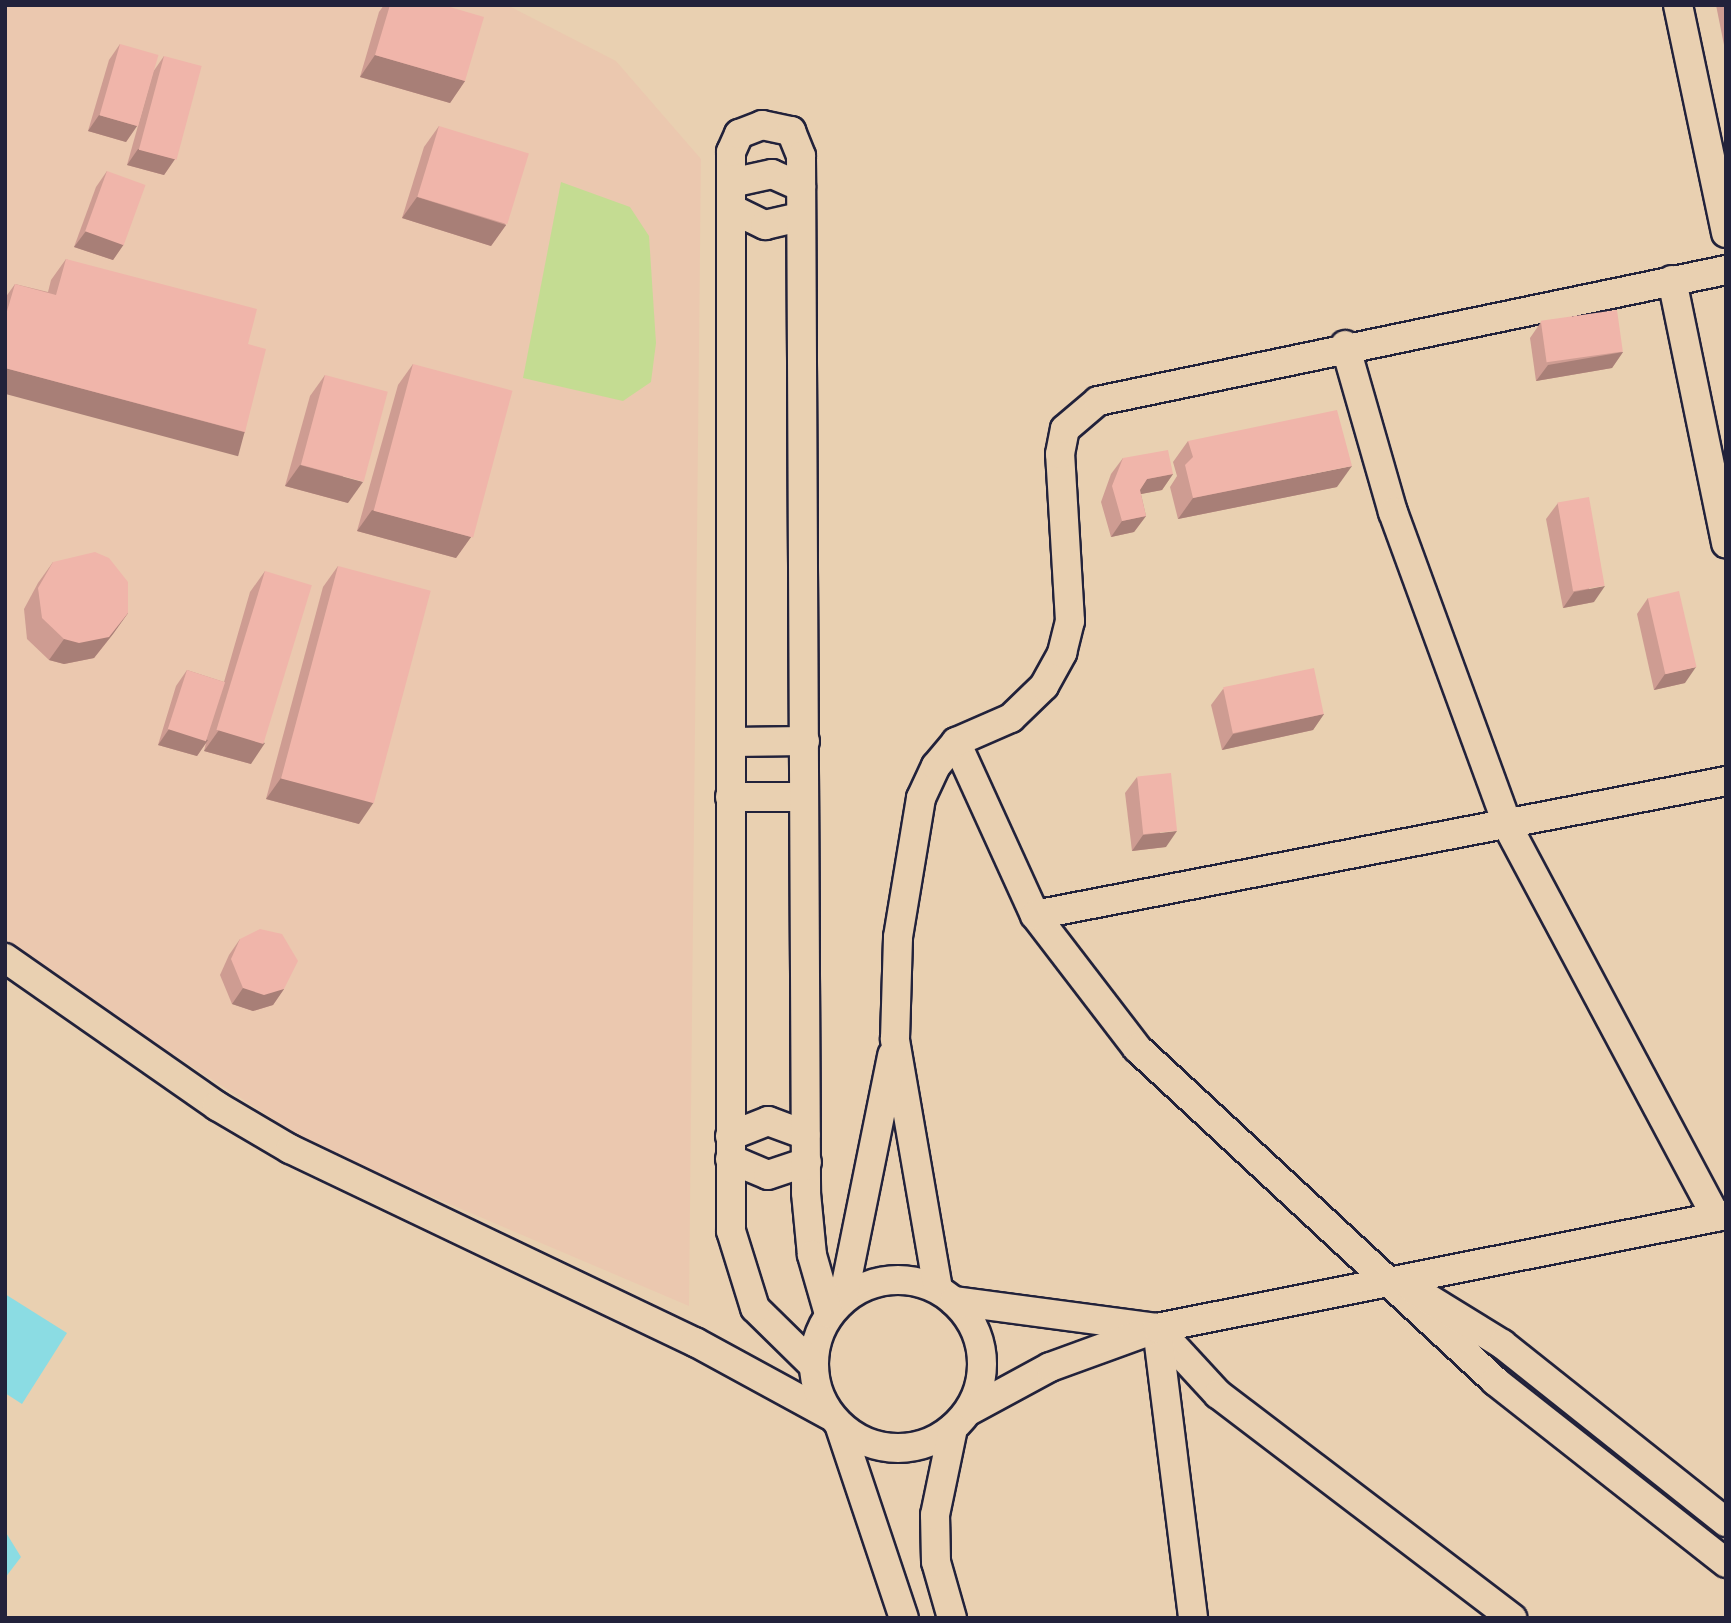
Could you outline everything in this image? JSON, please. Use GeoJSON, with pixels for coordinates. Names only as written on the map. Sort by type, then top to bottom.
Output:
{"type":"FeatureCollection","features":[{"type":"Feature","properties":{"kind":"street"},"geometry":{"type":"LineString","coordinates":[[1678,5],[1726,233]]}},
{"type":"Feature","properties":{"kind":"street"},"geometry":{"type":"LineString","coordinates":[[836,1307],[810,1244],[807,1149],[800,144],[792,131],[762,125],[733,142],[730,797],[732,1231],[743,1283],[771,1330],[813,1365],[904,1618]]}},
{"type":"Feature","properties":{"kind":"street"},"geometry":{"type":"LineString","coordinates":[[732,196],[772,174],[801,187]]}},
{"type":"Feature","properties":{"kind":"street"},"geometry":{"type":"LineString","coordinates":[[732,196],[765,225],[801,217]]}},
{"type":"Feature","properties":{"kind":"street"},"geometry":{"type":"LineString","coordinates":[[813,1365],[836,1307],[895,1039],[898,937],[921,798],[956,742],[1011,718],[1044,686],[1062,653],[1070,621],[1060,454],[1065,429],[1081,410],[1345,345],[1726,270]]}},
{"type":"Feature","properties":{"kind":"street"},"geometry":{"type":"LineString","coordinates":[[1672,280],[1726,544]]}},
{"type":"Feature","properties":{"kind":"street"},"geometry":{"type":"LineString","coordinates":[[5,958],[217,1106],[290,1149],[695,1342],[884,1448],[921,1445],[1050,1367],[1157,1328],[1388,1277],[1721,1216],[1508,827],[1393,512],[1345,345]]}},
{"type":"Feature","properties":{"kind":"street"},"geometry":{"type":"LineString","coordinates":[[732,742],[805,741]]}},
{"type":"Feature","properties":{"kind":"street"},"geometry":{"type":"LineString","coordinates":[[956,742],[1035,915],[1137,1048],[1388,1277],[1495,1381],[1726,1563]]}},
{"type":"Feature","properties":{"kind":"street"},"geometry":{"type":"LineString","coordinates":[[1035,915],[1508,827],[1726,781]]}},
{"type":"Feature","properties":{"kind":"street"},"geometry":{"type":"LineString","coordinates":[[730,797],[804,797]]}},
{"type":"Feature","properties":{"kind":"street"},"geometry":{"type":"LineString","coordinates":[[895,1039],[946,1295],[980,1342],[983,1366],[961,1420],[935,1516],[936,1562],[952,1618]]}},
{"type":"Feature","properties":{"kind":"street"},"geometry":{"type":"LineString","coordinates":[[730,1147],[768,1121],[807,1149]]}},
{"type":"Feature","properties":{"kind":"street"},"geometry":{"type":"LineString","coordinates":[[730,1147],[768,1175],[807,1149]]}},
{"type":"Feature","properties":{"kind":"street"},"geometry":{"type":"LineString","coordinates":[[1388,1277],[1502,1344],[1726,1521]]}},
{"type":"Feature","properties":{"kind":"street"},"geometry":{"type":"LineString","coordinates":[[836,1307],[889,1280],[946,1295],[1157,1328],[1218,1394],[1512,1618]]}},
{"type":"Feature","properties":{"kind":"street"},"geometry":{"type":"LineString","coordinates":[[1157,1328],[1193,1618]]}},
{"type":"Feature","properties":{"kind":"shaded area"},"geometry":{"type":"Polygon","coordinates":[[[5,5],[507,5],[616,61],[701,159],[689,1306],[318,1148],[5,946],[5,5]]]}},
{"type":"Feature","properties":{"kind":"green space"},"geometry":{"type":"Polygon","coordinates":[[[561,182],[630,207],[649,236],[656,343],[651,382],[623,401],[523,378],[561,182]]]}},
{"type":"Feature","properties":{"kind":"water"},"geometry":{"type":"Polygon","coordinates":[[[5,1294],[67,1333],[22,1404],[5,1393],[5,1294]]]}},
{"type":"Feature","properties":{"kind":"water"},"geometry":{"type":"Polygon","coordinates":[[[5,1531],[21,1557],[5,1578],[5,1531]]]}},
{"type":"Feature","properties":{"kind":"building"},"geometry":{"type":"Polygon","coordinates":[[[390,5],[443,5],[484,17],[465,81],[375,55],[390,5]]]}},
{"type":"Feature","properties":{"kind":"building"},"geometry":{"type":"Polygon","coordinates":[[[120,44],[158,55],[138,126],[100,115],[120,44]]]}},
{"type":"Feature","properties":{"kind":"building"},"geometry":{"type":"Polygon","coordinates":[[[164,56],[202,66],[177,160],[139,150],[164,56]]]}},
{"type":"Feature","properties":{"kind":"building"},"geometry":{"type":"Polygon","coordinates":[[[439,126],[529,153],[507,224],[417,197],[439,126]]]}},
{"type":"Feature","properties":{"kind":"building"},"geometry":{"type":"Polygon","coordinates":[[[107,171],[146,185],[124,245],[85,231],[107,171]]]}},
{"type":"Feature","properties":{"kind":"building"},"geometry":{"type":"Polygon","coordinates":[[[66,259],[257,309],[248,344],[266,349],[245,432],[5,368],[5,318],[15,284],[56,295],[66,259]]]}},
{"type":"Feature","properties":{"kind":"building"},"geometry":{"type":"Polygon","coordinates":[[[1617,310],[1623,352],[1547,362],[1541,321],[1617,310]]]}},
{"type":"Feature","properties":{"kind":"building"},"geometry":{"type":"Polygon","coordinates":[[[413,364],[512,391],[473,537],[374,511],[413,364]]]}},
{"type":"Feature","properties":{"kind":"building"},"geometry":{"type":"Polygon","coordinates":[[[325,375],[388,392],[364,482],[301,465],[325,375]]]}},
{"type":"Feature","properties":{"kind":"building"},"geometry":{"type":"Polygon","coordinates":[[[1337,410],[1352,466],[1193,498],[1185,465],[1193,457],[1188,441],[1337,410]]]}},
{"type":"Feature","properties":{"kind":"building"},"geometry":{"type":"Polygon","coordinates":[[[1168,450],[1173,474],[1147,479],[1140,490],[1146,516],[1122,521],[1112,486],[1123,458],[1168,450]]]}},
{"type":"Feature","properties":{"kind":"building"},"geometry":{"type":"Polygon","coordinates":[[[1589,497],[1605,586],[1573,591],[1557,503],[1589,497]]]}},
{"type":"Feature","properties":{"kind":"building"},"geometry":{"type":"Polygon","coordinates":[[[95,552],[109,558],[128,582],[128,613],[109,637],[79,643],[64,639],[42,618],[38,588],[53,562],[95,552]]]}},
{"type":"Feature","properties":{"kind":"building"},"geometry":{"type":"Polygon","coordinates":[[[338,566],[431,591],[374,803],[281,779],[338,566]]]}},
{"type":"Feature","properties":{"kind":"building"},"geometry":{"type":"Polygon","coordinates":[[[265,571],[312,585],[263,744],[216,730],[265,571]]]}},
{"type":"Feature","properties":{"kind":"building"},"geometry":{"type":"Polygon","coordinates":[[[1679,591],[1697,667],[1665,674],[1648,598],[1679,591]]]}},
{"type":"Feature","properties":{"kind":"building"},"geometry":{"type":"Polygon","coordinates":[[[1314,668],[1324,714],[1233,733],[1223,687],[1314,668]]]}},
{"type":"Feature","properties":{"kind":"building"},"geometry":{"type":"Polygon","coordinates":[[[187,670],[225,682],[206,741],[168,729],[187,670]]]}},
{"type":"Feature","properties":{"kind":"building"},"geometry":{"type":"Polygon","coordinates":[[[1171,773],[1177,831],[1143,834],[1137,777],[1171,773]]]}},
{"type":"Feature","properties":{"kind":"building"},"geometry":{"type":"Polygon","coordinates":[[[260,929],[282,934],[298,961],[284,989],[264,995],[243,988],[231,959],[240,939],[260,929]]]}}]}
